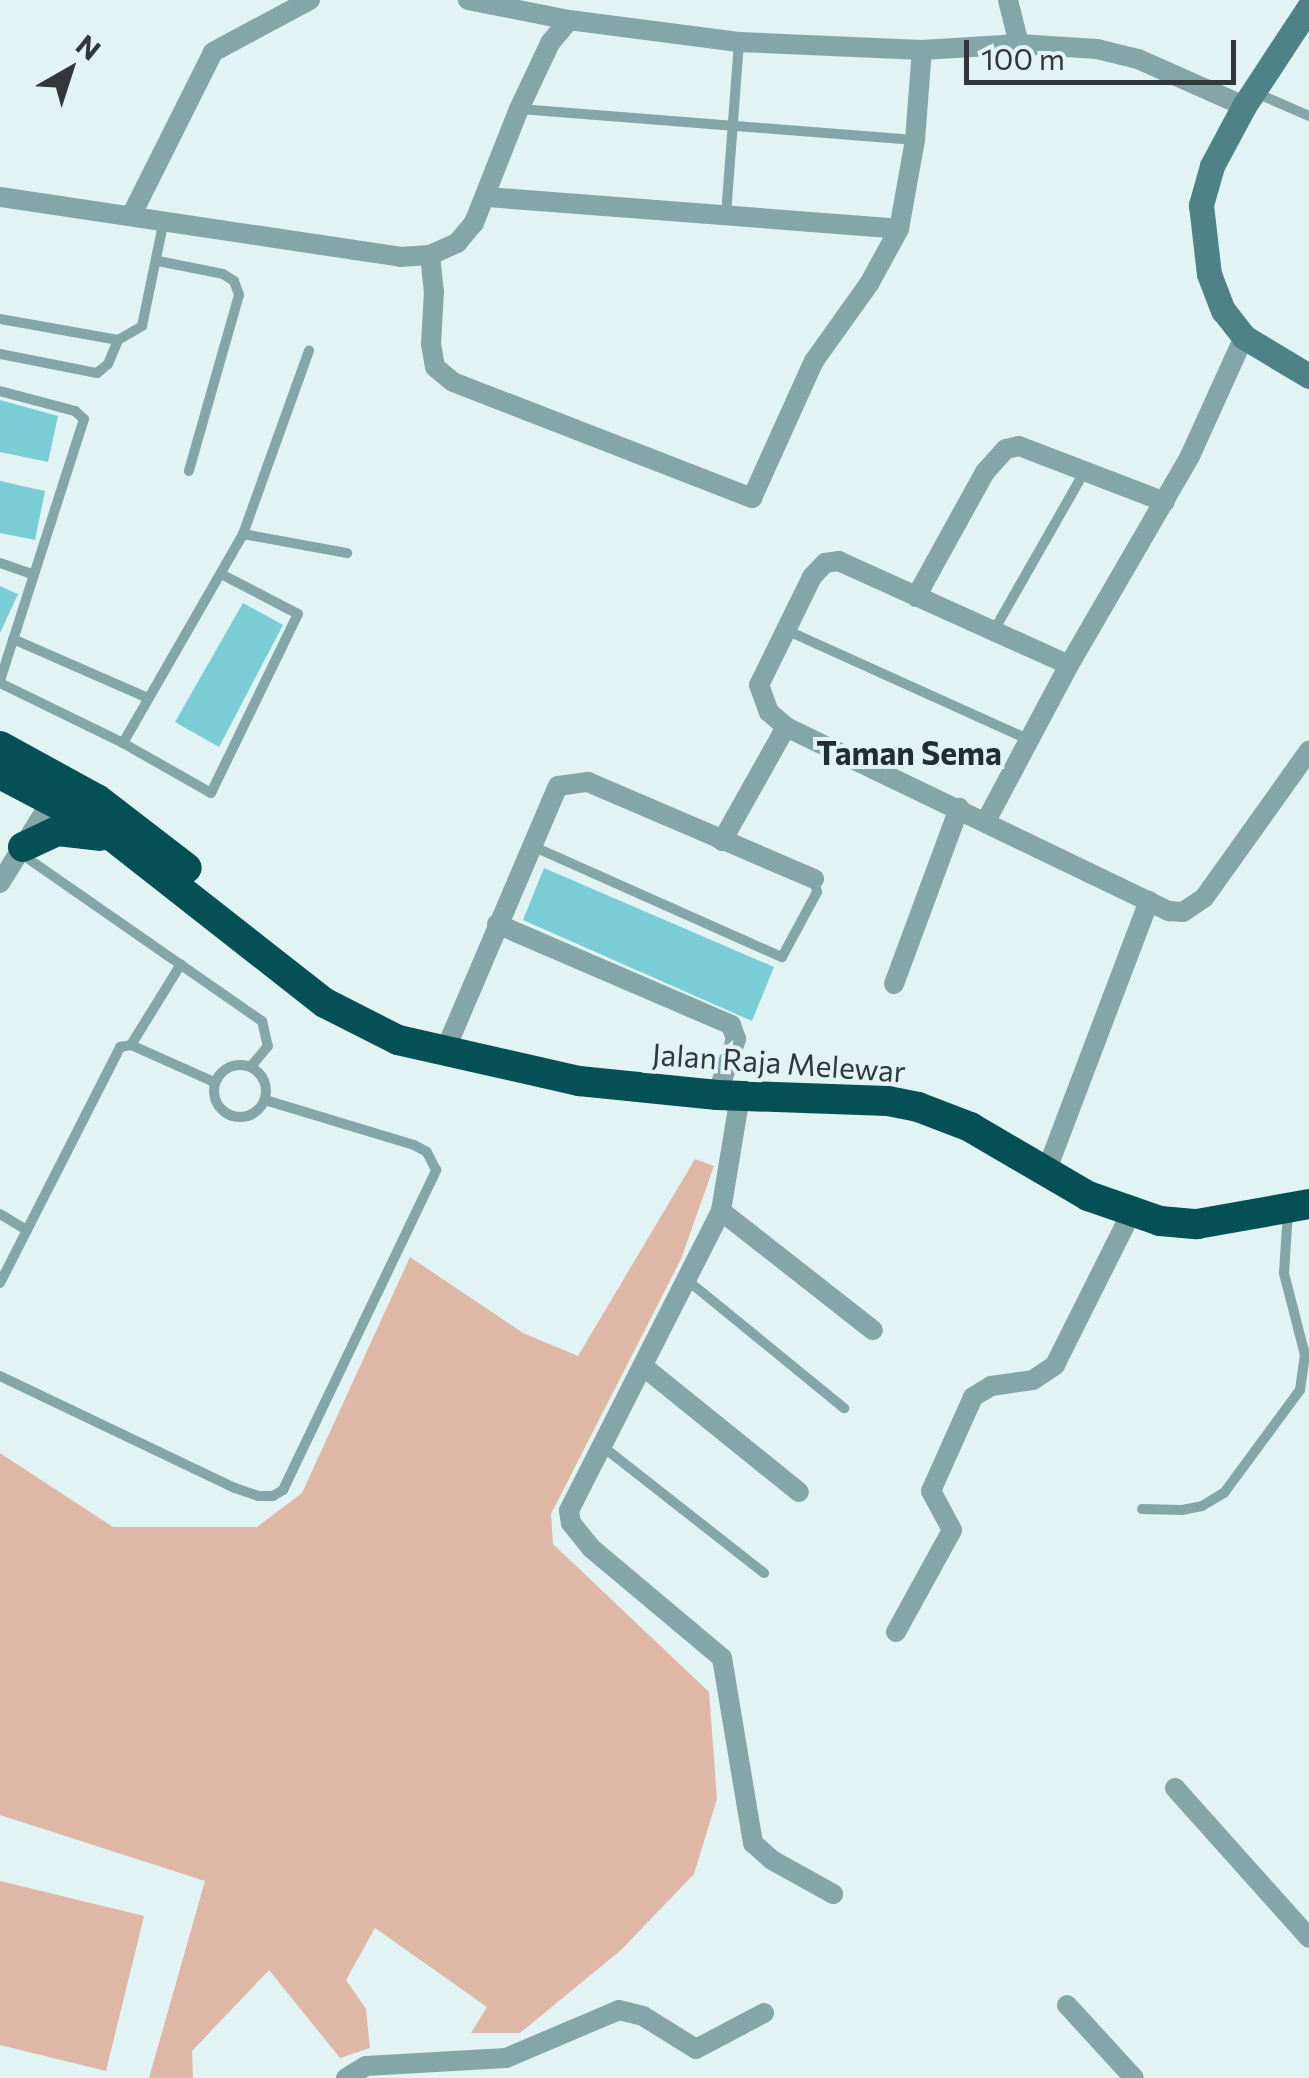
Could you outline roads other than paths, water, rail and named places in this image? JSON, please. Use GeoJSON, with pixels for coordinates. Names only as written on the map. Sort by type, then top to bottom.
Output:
{"type":"FeatureCollection","features":[{"type":"Feature","properties":{"kind":"highway"},"geometry":{"type":"LineString","coordinates":[[0,746],[27,767],[52,800]]}},
{"type":"Feature","properties":{"kind":"highway","name":"Jalan Raja Melewar"},"geometry":{"type":"LineString","coordinates":[[0,746],[97,800],[150,835],[254,927],[298,980]]}},
{"type":"Feature","properties":{"kind":"highway"},"geometry":{"type":"LineString","coordinates":[[0,777],[29,814],[14,847]]}},
{"type":"Feature","properties":{"kind":"highway","name":"Jalan Raja Melewar"},"geometry":{"type":"LineString","coordinates":[[0,777],[99,826],[325,1003],[364,1026],[444,1053],[579,1081],[728,1096],[888,1101],[918,1107],[970,1127],[1046,1172],[1130,1213],[1197,1224],[1299,1207]]}},
{"type":"Feature","properties":{"kind":"highway"},"geometry":{"type":"LineString","coordinates":[[14,847],[58,831],[80,830],[101,836],[153,865]]}},
{"type":"Feature","properties":{"kind":"street"},"geometry":{"type":"LineString","coordinates":[[132,214],[214,52],[310,0]]}},
{"type":"Feature","properties":{"kind":"street"},"geometry":{"type":"LineString","coordinates":[[468,0],[740,42],[922,50],[1019,44],[1112,51],[1248,99]]}},
{"type":"Feature","properties":{"kind":"street"},"geometry":{"type":"LineString","coordinates":[[1008,0],[1019,44]]}},
{"type":"Feature","properties":{"kind":"street"},"geometry":{"type":"LineString","coordinates":[[1309,6],[1248,99],[1212,166],[1201,205],[1209,274],[1223,310],[1244,338],[1309,376]]}},
{"type":"Feature","properties":{"kind":"street"},"geometry":{"type":"LineString","coordinates":[[0,197],[132,214],[400,258],[430,255],[457,243],[474,223],[550,43],[558,13]]}},
{"type":"Feature","properties":{"kind":"street"},"geometry":{"type":"LineString","coordinates":[[430,255],[434,290],[430,344],[435,367],[453,382],[752,498],[814,361],[870,284],[899,230],[915,140],[922,50]]}},
{"type":"Feature","properties":{"kind":"street"},"geometry":{"type":"LineString","coordinates":[[487,196],[899,230]]}},
{"type":"Feature","properties":{"kind":"street"},"geometry":{"type":"LineString","coordinates":[[986,821],[1069,665],[1165,502],[1244,338]]}},
{"type":"Feature","properties":{"kind":"street"},"geometry":{"type":"LineString","coordinates":[[916,596],[996,456],[1019,446],[1165,502]]}},
{"type":"Feature","properties":{"kind":"street"},"geometry":{"type":"LineString","coordinates":[[1069,665],[839,562],[825,563],[812,577],[759,685],[770,712],[786,727],[1149,901],[1183,912],[1204,898],[1309,751]]}},
{"type":"Feature","properties":{"kind":"street"},"geometry":{"type":"LineString","coordinates":[[722,840],[786,727]]}},
{"type":"Feature","properties":{"kind":"street"},"geometry":{"type":"LineString","coordinates":[[444,1053],[529,845],[558,786],[570,781],[588,782],[814,878]]}},
{"type":"Feature","properties":{"kind":"street"},"geometry":{"type":"LineString","coordinates":[[0,883],[14,847],[52,800]]}},
{"type":"Feature","properties":{"kind":"street"},"geometry":{"type":"LineString","coordinates":[[894,984],[959,808]]}},
{"type":"Feature","properties":{"kind":"street"},"geometry":{"type":"LineString","coordinates":[[1046,1172],[1149,901]]}},
{"type":"Feature","properties":{"kind":"street"},"geometry":{"type":"LineString","coordinates":[[497,924],[731,1025],[736,1039],[728,1096],[721,1211],[569,1510],[574,1531],[722,1658],[753,1842],[772,1860],[833,1894]]}},
{"type":"Feature","properties":{"kind":"street"},"geometry":{"type":"LineString","coordinates":[[721,1211],[873,1330]]}},
{"type":"Feature","properties":{"kind":"street"},"geometry":{"type":"LineString","coordinates":[[896,1632],[952,1530],[931,1490],[973,1397],[991,1386],[1032,1380],[1055,1366],[1130,1213]]}},
{"type":"Feature","properties":{"kind":"street"},"geometry":{"type":"LineString","coordinates":[[644,1367],[798,1492]]}},
{"type":"Feature","properties":{"kind":"street"},"geometry":{"type":"LineString","coordinates":[[1176,1788],[1309,1938]]}},
{"type":"Feature","properties":{"kind":"street"},"geometry":{"type":"LineString","coordinates":[[1067,2006],[1134,2078]]}},
{"type":"Feature","properties":{"kind":"street"},"geometry":{"type":"LineString","coordinates":[[346,2078],[366,2066],[462,2063],[523,2054],[571,2027],[619,2010],[643,2016],[696,2049],[764,2013]]}},
{"type":"Feature","properties":{"kind":"lane"},"geometry":{"type":"LineString","coordinates":[[726,216],[740,42]]}},
{"type":"Feature","properties":{"kind":"lane"},"geometry":{"type":"LineString","coordinates":[[1248,99],[1309,116]]}},
{"type":"Feature","properties":{"kind":"lane"},"geometry":{"type":"LineString","coordinates":[[519,109],[915,140]]}},
{"type":"Feature","properties":{"kind":"lane"},"geometry":{"type":"LineString","coordinates":[[0,354],[97,373],[108,364],[118,340],[142,326],[164,219]]}},
{"type":"Feature","properties":{"kind":"lane"},"geometry":{"type":"LineString","coordinates":[[158,261],[223,274],[234,281],[239,296],[189,471]]}},
{"type":"Feature","properties":{"kind":"lane"},"geometry":{"type":"LineString","coordinates":[[0,318],[118,340]]}},
{"type":"Feature","properties":{"kind":"lane"},"geometry":{"type":"LineString","coordinates":[[123,743],[243,534],[309,351]]}},
{"type":"Feature","properties":{"kind":"lane"},"geometry":{"type":"LineString","coordinates":[[0,391],[75,411],[84,419],[0,682],[123,743],[211,793],[298,614],[221,574]]}},
{"type":"Feature","properties":{"kind":"lane"},"geometry":{"type":"LineString","coordinates":[[994,632],[1086,470]]}},
{"type":"Feature","properties":{"kind":"lane"},"geometry":{"type":"LineString","coordinates":[[243,534],[347,553]]}},
{"type":"Feature","properties":{"kind":"lane"},"geometry":{"type":"LineString","coordinates":[[0,563],[34,575]]}},
{"type":"Feature","properties":{"kind":"lane"},"geometry":{"type":"LineString","coordinates":[[784,630],[1030,740]]}},
{"type":"Feature","properties":{"kind":"lane"},"geometry":{"type":"LineString","coordinates":[[13,640],[146,697]]}},
{"type":"Feature","properties":{"kind":"lane"},"geometry":{"type":"LineString","coordinates":[[529,845],[782,957],[817,892],[814,878]]}},
{"type":"Feature","properties":{"kind":"lane"},"geometry":{"type":"LineString","coordinates":[[14,847],[262,1022],[268,1046],[251,1066],[225,1068],[214,1082],[214,1100],[226,1114],[253,1114],[265,1100],[262,1077],[251,1066]]}},
{"type":"Feature","properties":{"kind":"lane"},"geometry":{"type":"LineString","coordinates":[[131,1045],[180,964]]}},
{"type":"Feature","properties":{"kind":"lane"},"geometry":{"type":"LineString","coordinates":[[0,1283],[120,1047],[131,1045],[214,1082]]}},
{"type":"Feature","properties":{"kind":"lane"},"geometry":{"type":"LineString","coordinates":[[0,1376],[235,1488],[258,1496],[273,1496],[282,1490],[436,1170],[434,1160],[414,1145],[265,1100]]}},
{"type":"Feature","properties":{"kind":"lane"},"geometry":{"type":"LineString","coordinates":[[1142,1510],[1182,1510],[1202,1506],[1224,1494],[1300,1390],[1305,1354],[1284,1273],[1299,1207]]}},
{"type":"Feature","properties":{"kind":"lane"},"geometry":{"type":"LineString","coordinates":[[0,1214],[27,1230]]}},
{"type":"Feature","properties":{"kind":"lane"},"geometry":{"type":"LineString","coordinates":[[686,1280],[844,1408]]}},
{"type":"Feature","properties":{"kind":"lane"},"geometry":{"type":"LineString","coordinates":[[602,1445],[764,1573]]}},
{"type":"Feature","properties":{"kind":"district","name":"Taman Sema"},"geometry":{"type":"Point","coordinates":[909,752]}}]}
